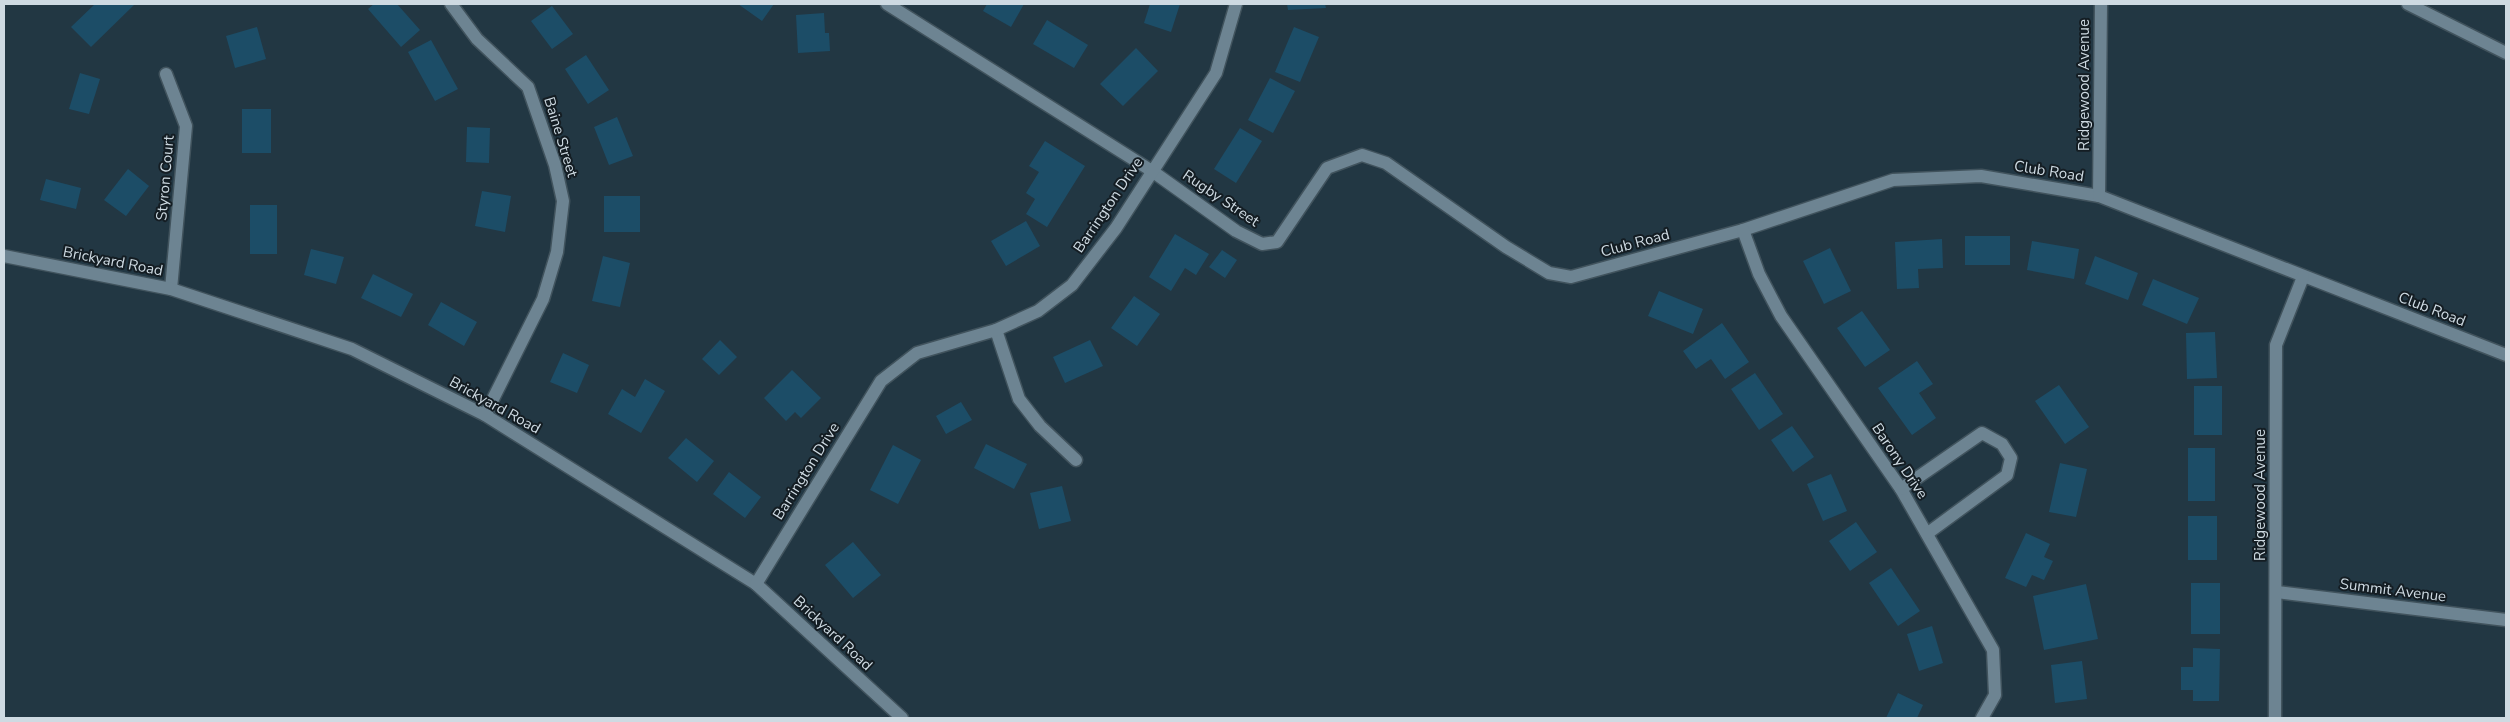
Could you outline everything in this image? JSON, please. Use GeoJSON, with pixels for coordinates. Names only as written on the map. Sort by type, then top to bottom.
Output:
{"type":"FeatureCollection","features":[{"type":"Feature","properties":{"kind":"street","name":"Baine Street"},"geometry":{"type":"LineString","coordinates":[[451,4],[477,39],[528,87],[555,164],[563,201],[557,252],[543,299],[485,415]]}},
{"type":"Feature","properties":{"kind":"street","name":"Rugby Street"},"geometry":{"type":"LineString","coordinates":[[887,4],[1152,171],[1236,231],[1262,244],[1277,242],[1327,168],[1362,155],[1386,163],[1506,247],[1549,273],[1571,277]]}},
{"type":"Feature","properties":{"kind":"street","name":"Barrington Drive"},"geometry":{"type":"LineString","coordinates":[[756,584],[881,381],[917,353],[996,330],[1038,311],[1072,285],[1116,228],[1216,73],[1236,4]]}},
{"type":"Feature","properties":{"kind":"street","name":"Ridgewood Avenue"},"geometry":{"type":"LineString","coordinates":[[2100,196],[2101,4]]}},
{"type":"Feature","properties":{"kind":"street"},"geometry":{"type":"LineString","coordinates":[[2408,4],[2506,53]]}},
{"type":"Feature","properties":{"kind":"street","name":"Styron Court"},"geometry":{"type":"LineString","coordinates":[[166,74],[186,126],[171,289]]}},
{"type":"Feature","properties":{"kind":"street","name":"Club Road"},"geometry":{"type":"LineString","coordinates":[[1571,277],[1743,230],[1893,180],[1981,176],[2100,196],[2506,355]]}},
{"type":"Feature","properties":{"kind":"street","name":"Barony Drive"},"geometry":{"type":"LineString","coordinates":[[1743,230],[1759,274],[1781,316],[1902,489],[1993,650],[1995,695],[1982,718]]}},
{"type":"Feature","properties":{"kind":"street","name":"Brickyard Road"},"geometry":{"type":"LineString","coordinates":[[4,256],[171,289],[352,349],[485,415],[756,584],[902,718]]}},
{"type":"Feature","properties":{"kind":"street","name":"Ridgewood Avenue"},"geometry":{"type":"LineString","coordinates":[[2275,718],[2277,592],[2276,345],[2303,277]]}},
{"type":"Feature","properties":{"kind":"street"},"geometry":{"type":"LineString","coordinates":[[996,330],[1019,399],[1040,426],[1076,460]]}},
{"type":"Feature","properties":{"kind":"street"},"geometry":{"type":"LineString","coordinates":[[1902,489],[1982,433],[2002,444],[2011,458],[2007,475],[1928,533]]}},
{"type":"Feature","properties":{"kind":"street","name":"Summit Avenue"},"geometry":{"type":"LineString","coordinates":[[2277,592],[2506,620]]}},
{"type":"Feature","properties":{"kind":"building"},"geometry":{"type":"Polygon","coordinates":[[[95,4],[135,4],[91,47],[71,27],[95,4]]]}},
{"type":"Feature","properties":{"kind":"building"},"geometry":{"type":"Polygon","coordinates":[[[374,4],[397,4],[420,30],[401,47],[368,9],[374,4]]]}},
{"type":"Feature","properties":{"kind":"building"},"geometry":{"type":"Polygon","coordinates":[[[738,4],[774,4],[762,21],[738,4]]]}},
{"type":"Feature","properties":{"kind":"building"},"geometry":{"type":"Polygon","coordinates":[[[987,4],[1024,4],[1011,27],[983,11],[987,4]]]}},
{"type":"Feature","properties":{"kind":"building"},"geometry":{"type":"Polygon","coordinates":[[[1150,4],[1180,4],[1171,32],[1144,23],[1150,4]]]}},
{"type":"Feature","properties":{"kind":"building"},"geometry":{"type":"Polygon","coordinates":[[[1287,4],[1325,4],[1326,8],[1288,10],[1287,4]]]}},
{"type":"Feature","properties":{"kind":"building"},"geometry":{"type":"Polygon","coordinates":[[[552,6],[573,34],[552,49],[531,21],[552,6]]]}},
{"type":"Feature","properties":{"kind":"building"},"geometry":{"type":"Polygon","coordinates":[[[824,13],[825,33],[829,33],[830,51],[798,53],[796,15],[824,13]]]}},
{"type":"Feature","properties":{"kind":"building"},"geometry":{"type":"Polygon","coordinates":[[[1047,20],[1088,45],[1074,68],[1033,44],[1047,20]]]}},
{"type":"Feature","properties":{"kind":"building"},"geometry":{"type":"Polygon","coordinates":[[[257,27],[266,59],[235,68],[226,36],[257,27]]]}},
{"type":"Feature","properties":{"kind":"building"},"geometry":{"type":"Polygon","coordinates":[[[1294,27],[1319,37],[1300,82],[1275,72],[1294,27]]]}},
{"type":"Feature","properties":{"kind":"building"},"geometry":{"type":"Polygon","coordinates":[[[431,40],[458,89],[435,101],[408,52],[431,40]]]}},
{"type":"Feature","properties":{"kind":"building"},"geometry":{"type":"Polygon","coordinates":[[[1136,48],[1158,71],[1123,106],[1100,84],[1136,48]]]}},
{"type":"Feature","properties":{"kind":"building"},"geometry":{"type":"Polygon","coordinates":[[[586,55],[609,90],[588,104],[565,69],[586,55]]]}},
{"type":"Feature","properties":{"kind":"building"},"geometry":{"type":"Polygon","coordinates":[[[80,73],[100,79],[89,114],[69,109],[80,73]]]}},
{"type":"Feature","properties":{"kind":"building"},"geometry":{"type":"Polygon","coordinates":[[[1270,78],[1295,91],[1273,133],[1248,120],[1270,78]]]}},
{"type":"Feature","properties":{"kind":"building"},"geometry":{"type":"Polygon","coordinates":[[[242,109],[271,109],[271,153],[242,153],[242,109]]]}},
{"type":"Feature","properties":{"kind":"building"},"geometry":{"type":"Polygon","coordinates":[[[617,117],[633,156],[609,165],[594,127],[617,117]]]}},
{"type":"Feature","properties":{"kind":"building"},"geometry":{"type":"Polygon","coordinates":[[[467,127],[490,128],[489,163],[466,162],[467,127]]]}},
{"type":"Feature","properties":{"kind":"building"},"geometry":{"type":"Polygon","coordinates":[[[1240,128],[1262,141],[1236,183],[1214,169],[1240,128]]]}},
{"type":"Feature","properties":{"kind":"building"},"geometry":{"type":"Polygon","coordinates":[[[1045,141],[1085,166],[1047,227],[1026,214],[1035,199],[1026,193],[1039,172],[1029,166],[1045,141]]]}},
{"type":"Feature","properties":{"kind":"building"},"geometry":{"type":"Polygon","coordinates":[[[128,169],[149,186],[126,216],[104,200],[128,169]]]}},
{"type":"Feature","properties":{"kind":"building"},"geometry":{"type":"Polygon","coordinates":[[[46,179],[81,188],[76,209],[40,200],[46,179]]]}},
{"type":"Feature","properties":{"kind":"building"},"geometry":{"type":"Polygon","coordinates":[[[482,191],[511,196],[505,232],[475,226],[482,191]]]}},
{"type":"Feature","properties":{"kind":"building"},"geometry":{"type":"Polygon","coordinates":[[[604,196],[640,196],[640,232],[604,232],[604,196]]]}},
{"type":"Feature","properties":{"kind":"building"},"geometry":{"type":"Polygon","coordinates":[[[250,205],[277,205],[277,254],[250,254],[250,205]]]}},
{"type":"Feature","properties":{"kind":"building"},"geometry":{"type":"Polygon","coordinates":[[[1026,221],[1040,246],[1006,266],[991,241],[1026,221]]]}},
{"type":"Feature","properties":{"kind":"building"},"geometry":{"type":"Polygon","coordinates":[[[1175,234],[1209,254],[1196,275],[1185,268],[1171,291],[1149,277],[1175,234]]]}},
{"type":"Feature","properties":{"kind":"building"},"geometry":{"type":"Polygon","coordinates":[[[1965,236],[2010,236],[2010,265],[1965,265],[1965,236]]]}},
{"type":"Feature","properties":{"kind":"building"},"geometry":{"type":"Polygon","coordinates":[[[1942,239],[1943,268],[1918,269],[1919,288],[1897,289],[1895,242],[1942,239]]]}},
{"type":"Feature","properties":{"kind":"building"},"geometry":{"type":"Polygon","coordinates":[[[2032,241],[2079,249],[2074,279],[2027,270],[2032,241]]]}},
{"type":"Feature","properties":{"kind":"building"},"geometry":{"type":"Polygon","coordinates":[[[1830,248],[1851,291],[1824,304],[1803,261],[1830,248]]]}},
{"type":"Feature","properties":{"kind":"building"},"geometry":{"type":"Polygon","coordinates":[[[311,249],[344,257],[336,284],[304,275],[311,249]]]}},
{"type":"Feature","properties":{"kind":"building"},"geometry":{"type":"Polygon","coordinates":[[[1222,250],[1237,260],[1225,278],[1209,267],[1222,250]]]}},
{"type":"Feature","properties":{"kind":"building"},"geometry":{"type":"Polygon","coordinates":[[[603,256],[630,263],[620,307],[592,301],[603,256]]]}},
{"type":"Feature","properties":{"kind":"building"},"geometry":{"type":"Polygon","coordinates":[[[2095,256],[2138,273],[2128,300],[2085,284],[2095,256]]]}},
{"type":"Feature","properties":{"kind":"building"},"geometry":{"type":"Polygon","coordinates":[[[373,274],[413,294],[401,317],[361,298],[373,274]]]}},
{"type":"Feature","properties":{"kind":"building"},"geometry":{"type":"Polygon","coordinates":[[[2153,279],[2199,298],[2187,324],[2142,305],[2153,279]]]}},
{"type":"Feature","properties":{"kind":"building"},"geometry":{"type":"Polygon","coordinates":[[[1659,291],[1703,309],[1693,334],[1648,316],[1659,291]]]}},
{"type":"Feature","properties":{"kind":"building"},"geometry":{"type":"Polygon","coordinates":[[[1134,296],[1160,314],[1137,346],[1111,328],[1134,296]]]}},
{"type":"Feature","properties":{"kind":"building"},"geometry":{"type":"Polygon","coordinates":[[[441,302],[477,322],[464,346],[428,325],[441,302]]]}},
{"type":"Feature","properties":{"kind":"building"},"geometry":{"type":"Polygon","coordinates":[[[1862,311],[1890,350],[1865,367],[1837,328],[1862,311]]]}},
{"type":"Feature","properties":{"kind":"building"},"geometry":{"type":"Polygon","coordinates":[[[1722,323],[1749,362],[1725,379],[1711,359],[1696,369],[1683,351],[1722,323]]]}},
{"type":"Feature","properties":{"kind":"building"},"geometry":{"type":"Polygon","coordinates":[[[2215,332],[2217,378],[2187,379],[2186,333],[2215,332]]]}},
{"type":"Feature","properties":{"kind":"building"},"geometry":{"type":"Polygon","coordinates":[[[720,340],[737,357],[719,375],[702,359],[720,340]]]}},
{"type":"Feature","properties":{"kind":"building"},"geometry":{"type":"Polygon","coordinates":[[[1090,340],[1103,366],[1065,383],[1053,357],[1090,340]]]}},
{"type":"Feature","properties":{"kind":"building"},"geometry":{"type":"Polygon","coordinates":[[[563,353],[589,365],[577,393],[550,382],[563,353]]]}},
{"type":"Feature","properties":{"kind":"building"},"geometry":{"type":"Polygon","coordinates":[[[1917,361],[1933,384],[1919,393],[1936,418],[1912,435],[1878,388],[1917,361]]]}},
{"type":"Feature","properties":{"kind":"building"},"geometry":{"type":"Polygon","coordinates":[[[792,370],[821,398],[801,418],[795,412],[786,421],[764,398],[792,370]]]}},
{"type":"Feature","properties":{"kind":"building"},"geometry":{"type":"Polygon","coordinates":[[[1755,373],[1783,414],[1759,430],[1731,389],[1755,373]]]}},
{"type":"Feature","properties":{"kind":"building"},"geometry":{"type":"Polygon","coordinates":[[[645,379],[665,391],[641,433],[608,414],[622,389],[635,397],[645,379]]]}},
{"type":"Feature","properties":{"kind":"building"},"geometry":{"type":"Polygon","coordinates":[[[2059,385],[2089,427],[2065,444],[2035,401],[2059,385]]]}},
{"type":"Feature","properties":{"kind":"building"},"geometry":{"type":"Polygon","coordinates":[[[2194,386],[2222,386],[2222,435],[2194,435],[2194,386]]]}},
{"type":"Feature","properties":{"kind":"building"},"geometry":{"type":"Polygon","coordinates":[[[961,402],[972,420],[946,434],[936,416],[961,402]]]}},
{"type":"Feature","properties":{"kind":"building"},"geometry":{"type":"Polygon","coordinates":[[[1792,426],[1814,457],[1793,472],[1771,440],[1792,426]]]}},
{"type":"Feature","properties":{"kind":"building"},"geometry":{"type":"Polygon","coordinates":[[[686,438],[714,461],[697,482],[668,458],[686,438]]]}},
{"type":"Feature","properties":{"kind":"building"},"geometry":{"type":"Polygon","coordinates":[[[986,444],[1027,464],[1014,489],[974,468],[986,444]]]}},
{"type":"Feature","properties":{"kind":"building"},"geometry":{"type":"Polygon","coordinates":[[[893,445],[921,460],[898,504],[870,490],[893,445]]]}},
{"type":"Feature","properties":{"kind":"building"},"geometry":{"type":"Polygon","coordinates":[[[2188,448],[2215,448],[2215,501],[2188,501],[2188,448]]]}},
{"type":"Feature","properties":{"kind":"building"},"geometry":{"type":"Polygon","coordinates":[[[2060,463],[2087,469],[2076,517],[2049,512],[2060,463]]]}},
{"type":"Feature","properties":{"kind":"building"},"geometry":{"type":"Polygon","coordinates":[[[729,472],[761,497],[745,518],[713,494],[729,472]]]}},
{"type":"Feature","properties":{"kind":"building"},"geometry":{"type":"Polygon","coordinates":[[[1831,474],[1847,511],[1823,521],[1807,484],[1831,474]]]}},
{"type":"Feature","properties":{"kind":"building"},"geometry":{"type":"Polygon","coordinates":[[[1062,486],[1071,521],[1039,529],[1030,493],[1062,486]]]}},
{"type":"Feature","properties":{"kind":"building"},"geometry":{"type":"Polygon","coordinates":[[[2188,516],[2217,516],[2217,560],[2188,560],[2188,516]]]}},
{"type":"Feature","properties":{"kind":"building"},"geometry":{"type":"Polygon","coordinates":[[[1856,522],[1877,552],[1850,571],[1829,541],[1856,522]]]}},
{"type":"Feature","properties":{"kind":"building"},"geometry":{"type":"Polygon","coordinates":[[[2026,533],[2050,544],[2044,557],[2053,561],[2044,580],[2032,575],[2026,587],[2005,578],[2026,533]]]}},
{"type":"Feature","properties":{"kind":"building"},"geometry":{"type":"Polygon","coordinates":[[[853,542],[881,575],[853,598],[825,565],[853,542]]]}},
{"type":"Feature","properties":{"kind":"building"},"geometry":{"type":"Polygon","coordinates":[[[1891,568],[1920,611],[1898,626],[1869,583],[1891,568]]]}},
{"type":"Feature","properties":{"kind":"building"},"geometry":{"type":"Polygon","coordinates":[[[2191,583],[2220,583],[2220,634],[2191,634],[2191,583]]]}},
{"type":"Feature","properties":{"kind":"building"},"geometry":{"type":"Polygon","coordinates":[[[2086,584],[2098,639],[2044,650],[2033,596],[2086,584]]]}},
{"type":"Feature","properties":{"kind":"building"},"geometry":{"type":"Polygon","coordinates":[[[1932,626],[1943,663],[1919,671],[1907,634],[1932,626]]]}},
{"type":"Feature","properties":{"kind":"building"},"geometry":{"type":"Polygon","coordinates":[[[2193,648],[2220,649],[2219,701],[2193,701],[2193,690],[2181,690],[2181,667],[2193,667],[2193,648]]]}},
{"type":"Feature","properties":{"kind":"building"},"geometry":{"type":"Polygon","coordinates":[[[2082,661],[2087,699],[2055,703],[2051,665],[2082,661]]]}},
{"type":"Feature","properties":{"kind":"building"},"geometry":{"type":"Polygon","coordinates":[[[1898,693],[1923,705],[1917,718],[1886,718],[1898,693]]]}}]}
